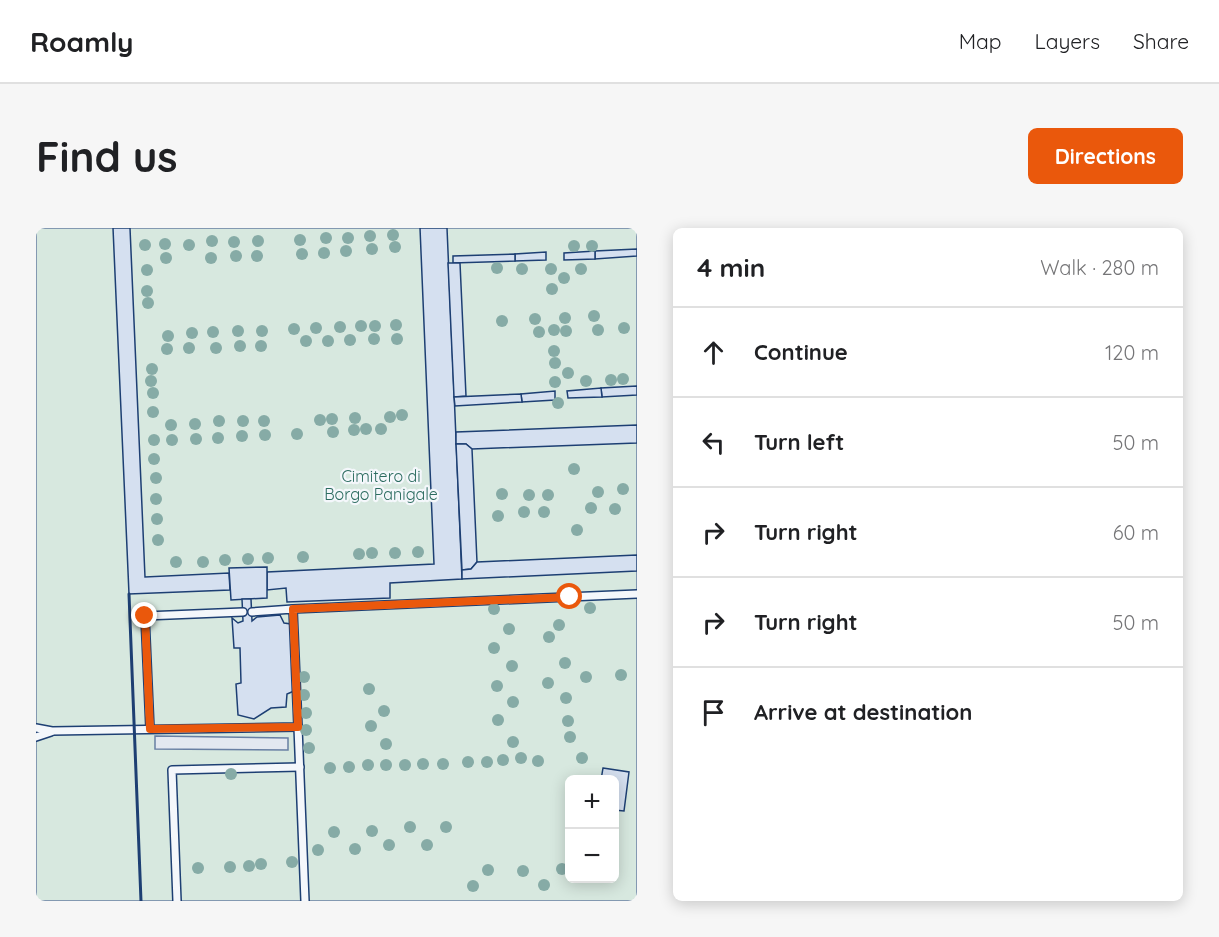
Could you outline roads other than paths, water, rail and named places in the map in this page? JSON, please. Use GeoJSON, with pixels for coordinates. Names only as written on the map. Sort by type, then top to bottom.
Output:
{"type":"FeatureCollection","features":[{"type":"Feature","properties":{"kind":"lane"},"geometry":{"type":"LineString","coordinates":[[252,612],[637,594]]}},
{"type":"Feature","properties":{"kind":"lane"},"geometry":{"type":"LineString","coordinates":[[293,609],[305,901]]}},
{"type":"Feature","properties":{"kind":"lane"},"geometry":{"type":"LineString","coordinates":[[150,729],[145,616],[243,612]]}},
{"type":"Feature","properties":{"kind":"lane"},"geometry":{"type":"LineString","coordinates":[[36,728],[52,731],[298,727]]}},
{"type":"Feature","properties":{"kind":"lane"},"geometry":{"type":"LineString","coordinates":[[36,737],[52,731]]}},
{"type":"Feature","properties":{"kind":"lane"},"geometry":{"type":"LineString","coordinates":[[177,901],[172,770],[300,767]]}},
{"type":"Feature","properties":{"kind":"park label","name":"Cimitero di Borgo Panigale"},"geometry":{"type":"Point","coordinates":[381,485]}}]}
